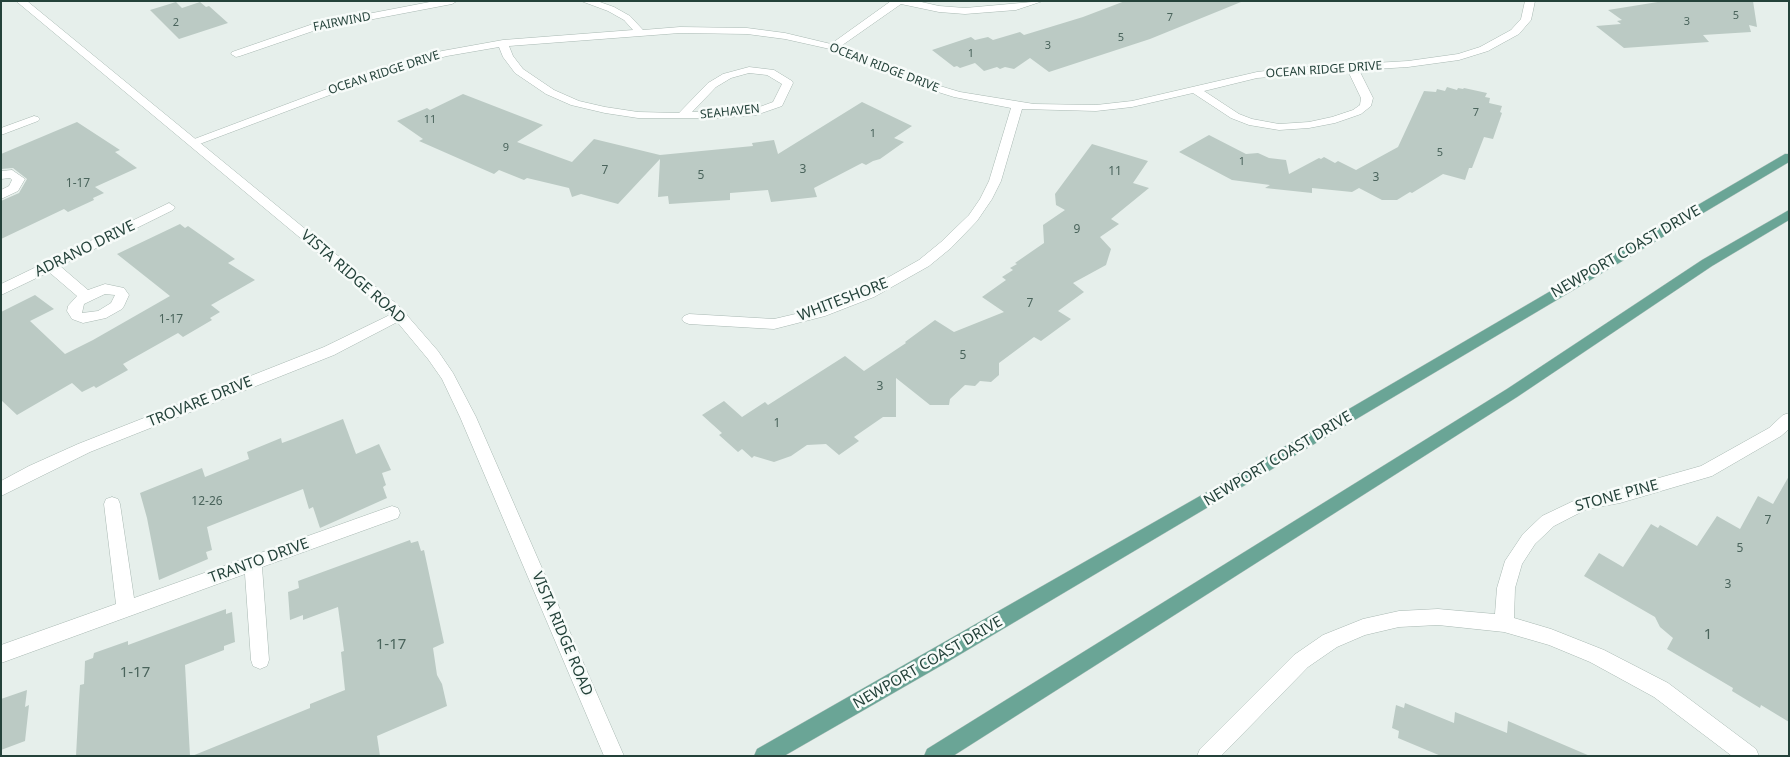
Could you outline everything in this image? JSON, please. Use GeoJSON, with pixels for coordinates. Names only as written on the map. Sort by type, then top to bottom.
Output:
{"type":"FeatureCollection","features":[{"type":"Feature","properties":{"kind":"main road","name":"NEWPORT COAST DRIVE"},"geometry":{"type":"LineString","coordinates":[[764,756],[1214,497],[1476,340],[1789,157]]}},
{"type":"Feature","properties":{"kind":"main road"},"geometry":{"type":"LineString","coordinates":[[934,756],[1512,393],[1708,263],[1789,214]]}},
{"type":"Feature","properties":{"kind":"street","name":"VISTA RIDGE ROAD"},"geometry":{"type":"LineString","coordinates":[[21,1],[400,315],[433,354],[448,377],[464,408],[614,756]]}},
{"type":"Feature","properties":{"kind":"street","name":"FAIRWIND"},"geometry":{"type":"LineString","coordinates":[[236,54],[314,27],[452,1]]}},
{"type":"Feature","properties":{"kind":"street"},"geometry":{"type":"LineString","coordinates":[[586,1],[611,9],[627,18],[641,33]]}},
{"type":"Feature","properties":{"kind":"street"},"geometry":{"type":"LineString","coordinates":[[833,47],[898,1]]}},
{"type":"Feature","properties":{"kind":"street"},"geometry":{"type":"LineString","coordinates":[[902,1],[939,9],[965,11],[1000,9],[1038,1]]}},
{"type":"Feature","properties":{"kind":"street","name":"OCEAN RIDGE DRIVE"},"geometry":{"type":"LineString","coordinates":[[193,143],[400,65],[446,53],[503,43],[641,33],[707,30],[746,31],[797,38],[833,47],[958,95],[1017,106],[1072,109],[1132,104],[1257,75],[1290,71],[1429,62],[1459,57],[1484,50],[1515,32],[1526,20],[1530,1]]}},
{"type":"Feature","properties":{"kind":"street","name":"SEAHAVEN"},"geometry":{"type":"LineString","coordinates":[[503,43],[508,57],[519,71],[550,92],[575,102],[605,110],[638,115],[682,116],[756,112],[778,104],[788,83],[770,72],[749,70],[727,76],[712,85],[682,116]]}},
{"type":"Feature","properties":{"kind":"street"},"geometry":{"type":"LineString","coordinates":[[1196,90],[1235,116],[1249,122],[1279,127],[1309,126],[1335,120],[1357,112],[1365,106],[1367,98],[1352,67]]}},
{"type":"Feature","properties":{"kind":"street","name":"WHITESHORE"},"geometry":{"type":"LineString","coordinates":[[689,320],[774,324],[820,313],[869,294],[924,263],[946,245],[973,218],[986,199],[995,181],[1017,106]]}},
{"type":"Feature","properties":{"kind":"street"},"geometry":{"type":"LineString","coordinates":[[1,132],[34,119]]}},
{"type":"Feature","properties":{"kind":"street"},"geometry":{"type":"LineString","coordinates":[[1,175],[12,174],[19,180],[14,188],[1,195]]}},
{"type":"Feature","properties":{"kind":"street","name":"ADRANO DRIVE"},"geometry":{"type":"LineString","coordinates":[[1,290],[169,207]]}},
{"type":"Feature","properties":{"kind":"street"},"geometry":{"type":"LineString","coordinates":[[51,266],[86,296]]}},
{"type":"Feature","properties":{"kind":"street","name":"TROVARE DRIVE"},"geometry":{"type":"LineString","coordinates":[[1,489],[84,448],[329,351],[400,315]]}},
{"type":"Feature","properties":{"kind":"street","name":"STONE PINE"},"geometry":{"type":"LineString","coordinates":[[1504,624],[1506,588],[1514,562],[1529,539],[1548,521],[1584,503],[1620,496],[1706,471],[1775,432],[1789,419]]}},
{"type":"Feature","properties":{"kind":"street"},"geometry":{"type":"LineString","coordinates":[[112,504],[126,609]]}},
{"type":"Feature","properties":{"kind":"street","name":"TRANTO DRIVE"},"geometry":{"type":"LineString","coordinates":[[1,654],[392,513]]}},
{"type":"Feature","properties":{"kind":"street"},"geometry":{"type":"LineString","coordinates":[[252,564],[260,660]]}},
{"type":"Feature","properties":{"kind":"street"},"geometry":{"type":"LineString","coordinates":[[1207,756],[1301,660],[1338,638],[1363,627],[1399,619],[1438,617],[1504,624],[1551,637],[1597,656],[1660,690],[1749,756]]}},
{"type":"Feature","properties":{"kind":"building"},"geometry":{"type":"Polygon","coordinates":[[[1125,1],[1241,2],[1150,39],[1049,72],[1030,58],[1014,69],[1005,67],[1000,69],[997,67],[984,71],[975,63],[960,68],[954,67],[932,50],[971,37],[975,40],[988,37],[993,40],[1020,32],[1024,35],[1083,17],[1125,1]]]}},
{"type":"Feature","properties":{"kind":"building"},"geometry":{"type":"Polygon","coordinates":[[[1664,1],[1753,1],[1757,27],[1749,25],[1751,32],[1703,35],[1709,42],[1624,48],[1596,26],[1621,24],[1617,21],[1622,20],[1608,10],[1664,1]]]}},
{"type":"Feature","properties":{"kind":"building"},"geometry":{"type":"Polygon","coordinates":[[[176,2],[182,8],[200,2],[206,7],[209,6],[228,23],[179,39],[150,10],[176,2]]]}},
{"type":"Feature","properties":{"kind":"building"},"geometry":{"type":"Polygon","coordinates":[[[1447,87],[1457,90],[1458,88],[1464,88],[1487,93],[1485,97],[1490,98],[1489,103],[1502,106],[1500,112],[1502,113],[1493,139],[1484,137],[1472,168],[1469,168],[1465,180],[1443,174],[1397,200],[1382,200],[1359,188],[1352,192],[1312,188],[1312,193],[1265,188],[1270,185],[1232,180],[1179,152],[1209,135],[1246,154],[1258,153],[1269,158],[1286,160],[1289,174],[1324,157],[1335,163],[1338,161],[1356,170],[1398,147],[1424,91],[1436,92],[1437,89],[1445,91],[1447,87]]]}},
{"type":"Feature","properties":{"kind":"building"},"geometry":{"type":"Polygon","coordinates":[[[463,94],[543,125],[517,142],[572,162],[594,139],[660,155],[753,146],[752,143],[774,140],[778,154],[862,102],[912,126],[894,138],[904,142],[880,159],[866,165],[862,163],[814,188],[817,197],[771,202],[768,190],[730,193],[730,200],[669,204],[668,196],[658,197],[660,159],[618,204],[581,194],[572,197],[569,188],[527,178],[524,180],[499,170],[494,174],[419,141],[423,139],[397,121],[427,108],[430,110],[463,94]]]}},
{"type":"Feature","properties":{"kind":"building"},"geometry":{"type":"Polygon","coordinates":[[[77,122],[120,150],[115,152],[137,168],[95,187],[104,193],[93,198],[94,200],[68,212],[64,209],[1,239],[1,201],[19,193],[27,179],[13,168],[1,169],[1,154],[77,122]]]}},
{"type":"Feature","properties":{"kind":"building"},"geometry":{"type":"Polygon","coordinates":[[[1092,144],[1148,161],[1133,183],[1149,188],[1111,219],[1119,224],[1100,237],[1111,249],[1106,265],[1073,283],[1084,292],[1058,311],[1071,319],[1041,341],[1034,337],[999,363],[999,375],[991,382],[980,381],[975,386],[965,385],[950,399],[949,405],[930,405],[896,378],[896,417],[883,417],[854,437],[859,441],[839,455],[826,444],[807,445],[791,456],[774,462],[754,456],[752,458],[742,449],[738,452],[719,435],[722,433],[702,415],[724,401],[742,417],[765,402],[768,405],[845,356],[864,371],[906,343],[935,320],[954,332],[1004,312],[982,297],[1006,280],[1002,277],[1013,270],[1010,268],[1017,264],[1015,263],[1044,243],[1043,225],[1065,210],[1056,205],[1055,194],[1092,144]]]}},
{"type":"Feature","properties":{"kind":"building"},"geometry":{"type":"Polygon","coordinates":[[[180,224],[185,228],[188,226],[235,259],[228,263],[255,280],[211,305],[220,312],[210,318],[212,320],[183,337],[178,333],[123,364],[128,370],[96,388],[94,386],[82,392],[72,383],[17,415],[1,400],[1,312],[35,295],[54,309],[30,321],[65,354],[170,296],[117,254],[180,224]]]}},
{"type":"Feature","properties":{"kind":"building"},"geometry":{"type":"Polygon","coordinates":[[[343,419],[356,454],[379,444],[391,470],[382,473],[386,485],[383,487],[387,498],[320,528],[313,507],[309,509],[303,489],[207,527],[212,550],[206,552],[208,559],[159,580],[147,518],[140,493],[202,468],[205,477],[249,459],[247,452],[281,438],[282,443],[343,419]]]}},
{"type":"Feature","properties":{"kind":"building"},"geometry":{"type":"Polygon","coordinates":[[[1789,476],[1789,722],[1761,705],[1760,708],[1732,691],[1733,688],[1667,649],[1673,638],[1660,627],[1655,617],[1584,576],[1599,553],[1623,567],[1651,524],[1658,528],[1660,525],[1697,546],[1717,516],[1740,529],[1758,496],[1773,504],[1789,476]]]}},
{"type":"Feature","properties":{"kind":"building"},"geometry":{"type":"Polygon","coordinates":[[[410,540],[411,543],[418,541],[421,551],[424,550],[444,643],[433,648],[437,675],[442,684],[447,706],[377,736],[380,756],[192,756],[310,708],[310,704],[345,690],[341,652],[344,651],[338,607],[303,620],[303,615],[290,620],[288,592],[299,588],[298,581],[410,540]]]}},
{"type":"Feature","properties":{"kind":"building"},"geometry":{"type":"Polygon","coordinates":[[[226,609],[226,614],[232,612],[235,642],[224,646],[224,650],[185,665],[190,756],[76,756],[80,685],[84,684],[85,661],[93,658],[94,653],[128,641],[128,645],[226,609]]]}},
{"type":"Feature","properties":{"kind":"building"},"geometry":{"type":"Polygon","coordinates":[[[27,690],[25,707],[29,705],[25,741],[1,750],[1,699],[27,690]]]}},
{"type":"Feature","properties":{"kind":"building"},"geometry":{"type":"Polygon","coordinates":[[[1405,703],[1454,723],[1455,712],[1507,733],[1508,721],[1590,756],[1441,756],[1398,738],[1399,731],[1392,728],[1396,705],[1404,708],[1405,703]]]}}]}
